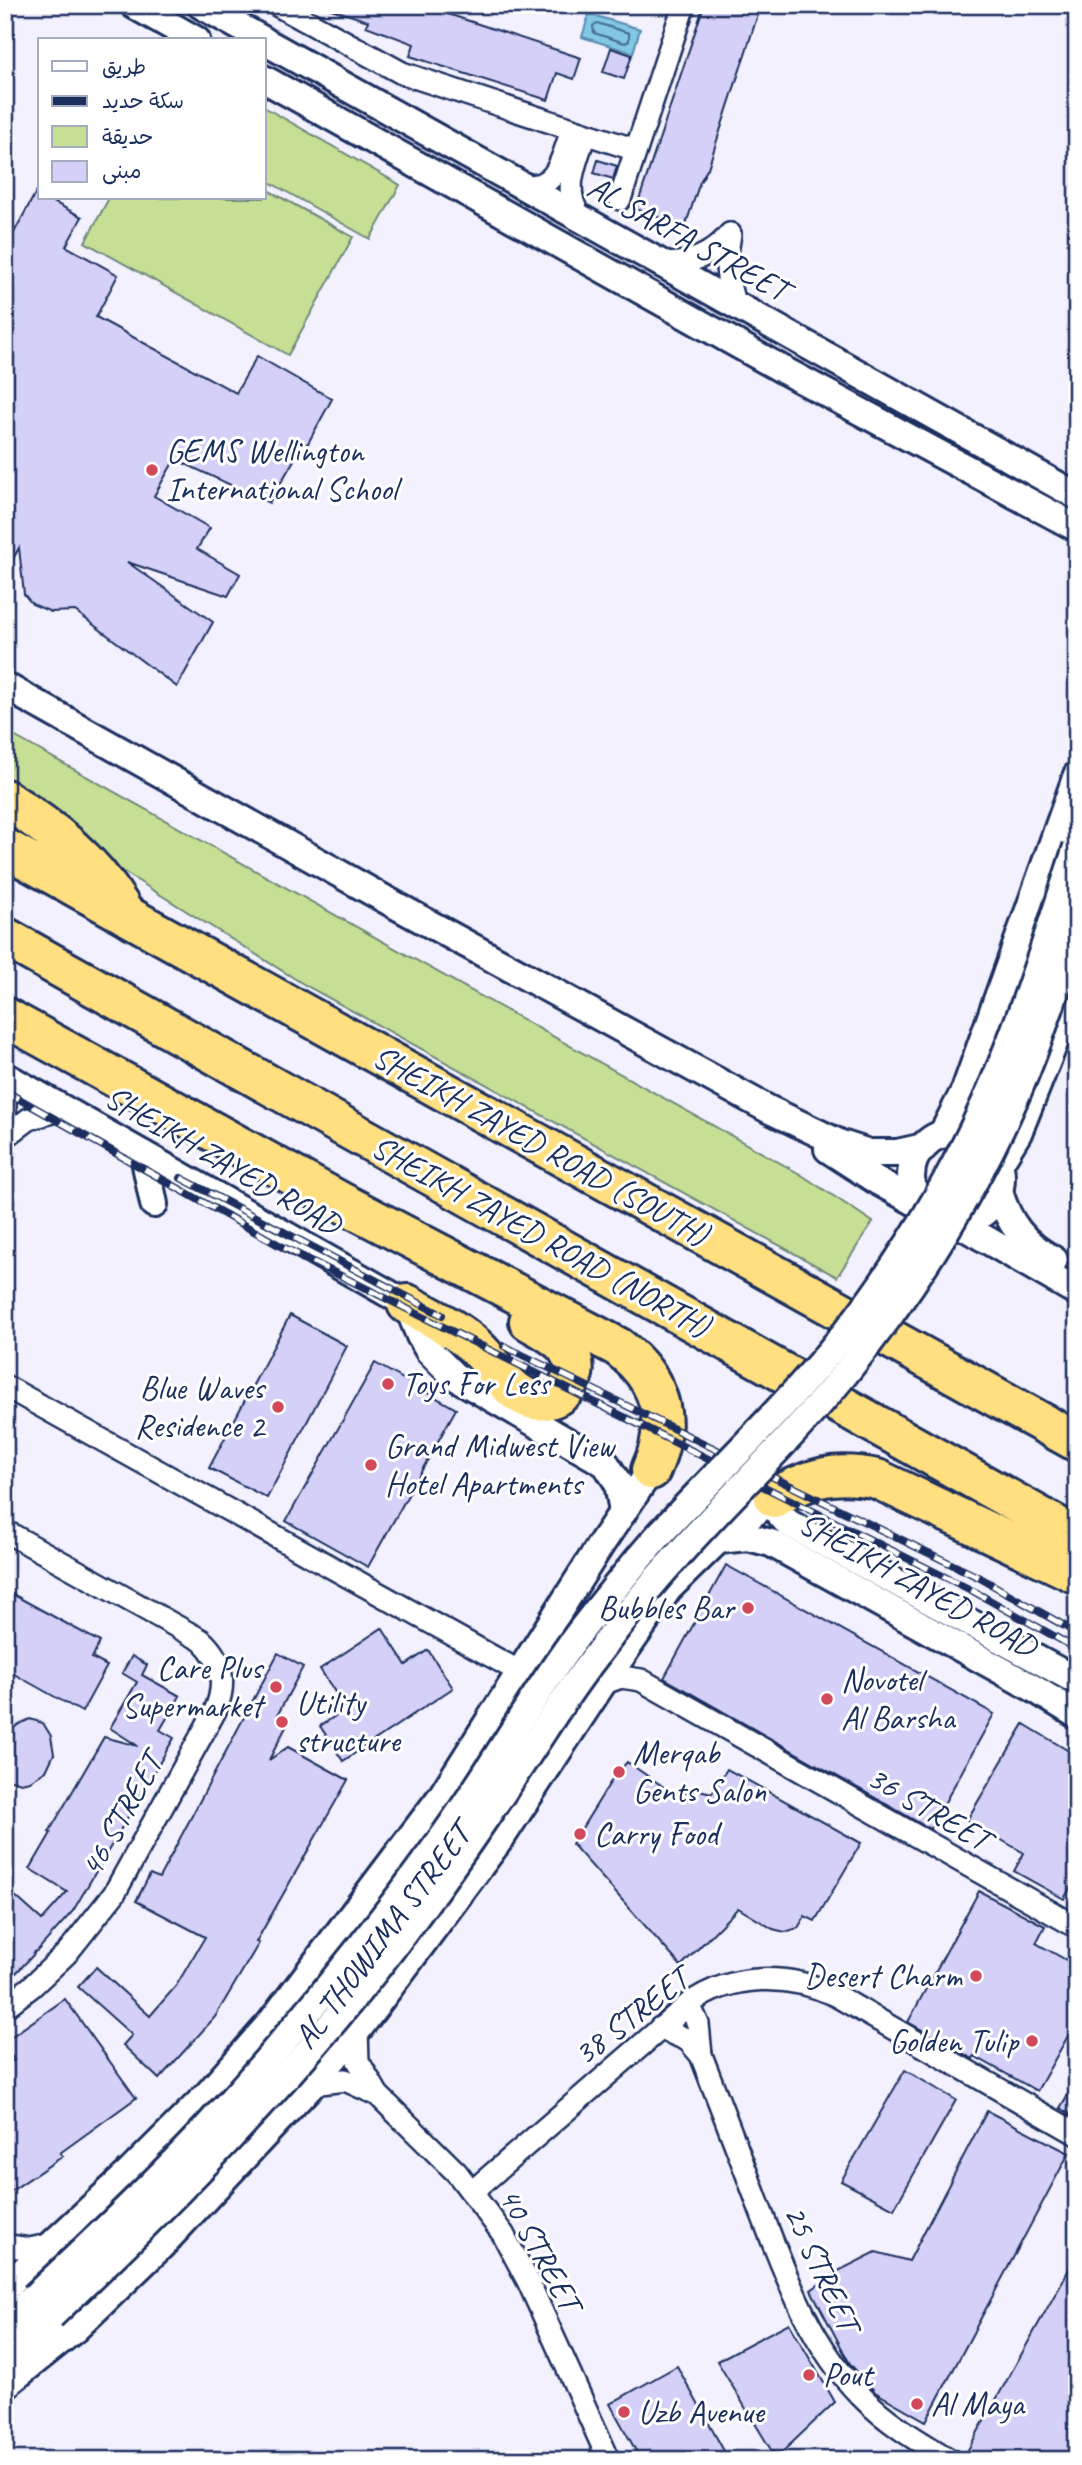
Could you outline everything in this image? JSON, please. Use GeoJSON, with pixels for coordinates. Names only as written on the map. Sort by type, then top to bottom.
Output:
{"type":"FeatureCollection","features":[{"type":"Feature","properties":{"kind":"highway"},"geometry":{"type":"LineString","coordinates":[[5,799],[39,820],[73,847],[102,880],[127,916]]}},
{"type":"Feature","properties":{"kind":"highway","name":"SHEIKH ZAYED ROAD (SOUTH)"},"geometry":{"type":"LineString","coordinates":[[5,848],[1077,1442]]}},
{"type":"Feature","properties":{"kind":"highway","name":"SHEIKH ZAYED ROAD (NORTH)"},"geometry":{"type":"LineString","coordinates":[[5,937],[1077,1537]]}},
{"type":"Feature","properties":{"kind":"highway"},"geometry":{"type":"LineString","coordinates":[[5,1017],[341,1202],[618,1347],[632,1358],[653,1385],[659,1402],[662,1437],[651,1470]]}},
{"type":"Feature","properties":{"kind":"highway"},"geometry":{"type":"LineString","coordinates":[[341,1202],[561,1342],[568,1349],[574,1367],[569,1386],[544,1401],[525,1396],[502,1379],[486,1356],[466,1338],[407,1304]]}},
{"type":"Feature","properties":{"kind":"highway"},"geometry":{"type":"LineString","coordinates":[[774,1498],[814,1478],[856,1475],[877,1479],[1077,1574]]}},
{"type":"Feature","properties":{"kind":"street"},"geometry":{"type":"LineString","coordinates":[[134,5],[192,38]]}},
{"type":"Feature","properties":{"kind":"street","name":"AL SARFA STREET"},"geometry":{"type":"LineString","coordinates":[[201,5],[259,38]]}},
{"type":"Feature","properties":{"kind":"street"},"geometry":{"type":"LineString","coordinates":[[277,5],[402,73],[636,150]]}},
{"type":"Feature","properties":{"kind":"street"},"geometry":{"type":"LineString","coordinates":[[621,199],[684,5]]}},
{"type":"Feature","properties":{"kind":"street","name":"AL SARFA STREET"},"geometry":{"type":"LineString","coordinates":[[266,42],[1077,496]]}},
{"type":"Feature","properties":{"kind":"street","name":"AL SARFA STREET"},"geometry":{"type":"LineString","coordinates":[[266,80],[775,366],[1077,528]]}},
{"type":"Feature","properties":{"kind":"street"},"geometry":{"type":"LineString","coordinates":[[519,184],[531,187],[540,185],[555,174],[578,132]]}},
{"type":"Feature","properties":{"kind":"street"},"geometry":{"type":"LineString","coordinates":[[578,132],[570,188],[574,209],[581,218]]}},
{"type":"Feature","properties":{"kind":"street"},"geometry":{"type":"LineString","coordinates":[[664,264],[701,258],[730,234],[727,277],[736,304]]}},
{"type":"Feature","properties":{"kind":"street"},"geometry":{"type":"LineString","coordinates":[[5,686],[350,880],[768,1109],[841,1144],[869,1153],[897,1153],[965,1133],[976,1138],[994,1153],[999,1164],[999,1191],[987,1210],[978,1217],[956,1222]]}},
{"type":"Feature","properties":{"kind":"street"},"geometry":{"type":"LineString","coordinates":[[922,1206],[915,1195],[912,1170],[916,1157],[933,1141],[965,1090],[1077,775]]}},
{"type":"Feature","properties":{"kind":"street"},"geometry":{"type":"LineString","coordinates":[[5,2356],[127,2209],[208,2126],[309,2011],[445,1834],[562,1656],[612,1590],[657,1537],[762,1429],[870,1300],[913,1237],[945,1183],[984,1104],[1013,1034],[1077,847]]}},
{"type":"Feature","properties":{"kind":"street"},"geometry":{"type":"LineString","coordinates":[[5,2323],[43,2307],[165,2206],[230,2139],[389,1953],[463,1852],[592,1660],[634,1606],[678,1554],[778,1450],[844,1376],[932,1252],[967,1194],[1011,1108],[1042,1032],[1077,928]]}},
{"type":"Feature","properties":{"kind":"street"},"geometry":{"type":"LineString","coordinates":[[999,1164],[1018,1133],[1077,985]]}},
{"type":"Feature","properties":{"kind":"street","name":"SHEIKH ZAYED ROAD"},"geometry":{"type":"LineString","coordinates":[[5,1076],[407,1304]]}},
{"type":"Feature","properties":{"kind":"street"},"geometry":{"type":"LineString","coordinates":[[5,1096],[5,1125]]}},
{"type":"Feature","properties":{"kind":"street"},"geometry":{"type":"LineString","coordinates":[[5,1137],[29,1119],[51,1110],[63,1109]]}},
{"type":"Feature","properties":{"kind":"street"},"geometry":{"type":"LineString","coordinates":[[768,1109],[858,1169],[922,1206],[932,1215],[956,1222],[1077,1292]]}},
{"type":"Feature","properties":{"kind":"street"},"geometry":{"type":"LineString","coordinates":[[144,1155],[155,1204]]}},
{"type":"Feature","properties":{"kind":"street"},"geometry":{"type":"LineString","coordinates":[[999,1191],[1005,1211],[1015,1229],[1030,1245],[1077,1273]]}},
{"type":"Feature","properties":{"kind":"street"},"geometry":{"type":"LineString","coordinates":[[407,1304],[420,1336],[435,1357],[454,1376],[606,1464],[618,1483],[623,1512]]}},
{"type":"Feature","properties":{"kind":"street"},"geometry":{"type":"LineString","coordinates":[[5,1385],[520,1672]]}},
{"type":"Feature","properties":{"kind":"street","name":"AL THOWIMA STREET"},"geometry":{"type":"LineString","coordinates":[[5,2288],[140,2162],[272,2021],[421,1825],[457,1773],[651,1470]]}},
{"type":"Feature","properties":{"kind":"street"},"geometry":{"type":"LineString","coordinates":[[774,1498],[779,1513],[788,1522],[1077,1681]]}},
{"type":"Feature","properties":{"kind":"street","name":"AL THOWIMA STREET"},"geometry":{"type":"LineString","coordinates":[[5,2385],[76,2328],[160,2247],[312,2084],[357,2031],[481,1865],[668,1588],[718,1540],[774,1498]]}},
{"type":"Feature","properties":{"kind":"street","name":"46 STREET"},"geometry":{"type":"LineString","coordinates":[[5,1531],[201,1640],[216,1657],[223,1679],[215,1711],[114,1894],[67,1953],[5,2007]]}},
{"type":"Feature","properties":{"kind":"street","name":"SHEIKH ZAYED ROAD"},"geometry":{"type":"LineString","coordinates":[[718,1540],[748,1537],[771,1543],[1077,1715]]}},
{"type":"Feature","properties":{"kind":"street"},"geometry":{"type":"LineString","coordinates":[[628,1647],[630,1663],[641,1681]]}},
{"type":"Feature","properties":{"kind":"street"},"geometry":{"type":"LineString","coordinates":[[602,1684],[621,1677],[641,1681]]}},
{"type":"Feature","properties":{"kind":"street","name":"36 STREET"},"geometry":{"type":"LineString","coordinates":[[641,1681],[1077,1927]]}},
{"type":"Feature","properties":{"kind":"street"},"geometry":{"type":"LineString","coordinates":[[457,1773],[463,1796],[475,1811],[494,1815],[519,1810]]}},
{"type":"Feature","properties":{"kind":"street"},"geometry":{"type":"LineString","coordinates":[[421,1825],[449,1819],[466,1826],[476,1841],[481,1865]]}},
{"type":"Feature","properties":{"kind":"street","name":"38 STREET"},"geometry":{"type":"LineString","coordinates":[[473,2191],[689,2004],[721,1986],[745,1981],[782,1980],[814,1986],[835,1995],[1077,2134]]}},
{"type":"Feature","properties":{"kind":"street","name":"25 STREET"},"geometry":{"type":"LineString","coordinates":[[689,2004],[698,2024],[701,2055],[791,2288],[820,2346],[846,2379],[879,2413],[920,2443],[950,2460]]}},
{"type":"Feature","properties":{"kind":"street"},"geometry":{"type":"LineString","coordinates":[[660,2028],[688,2040],[701,2055]]}},
{"type":"Feature","properties":{"kind":"street","name":"40 STREET"},"geometry":{"type":"LineString","coordinates":[[357,2031],[358,2061],[378,2095],[441,2155],[473,2191],[516,2257],[606,2459]]}},
{"type":"Feature","properties":{"kind":"street","name":"40 STREET"},"geometry":{"type":"LineString","coordinates":[[312,2084],[345,2080],[378,2095]]}},
{"type":"Feature","properties":{"kind":"street"},"geometry":{"type":"LineString","coordinates":[[5,2245],[30,2249],[53,2244]]}},
{"type":"Feature","properties":{"kind":"green space"},"geometry":{"type":"Polygon","coordinates":[[[266,108],[400,185],[370,239],[266,180],[266,108]]]}},
{"type":"Feature","properties":{"kind":"green space"},"geometry":{"type":"Polygon","coordinates":[[[266,189],[353,237],[288,355],[85,242],[108,200],[266,200],[266,189]]]}},
{"type":"Feature","properties":{"kind":"green space"},"geometry":{"type":"Polygon","coordinates":[[[5,731],[800,1174],[873,1222],[837,1277],[305,985],[5,798],[5,731]]]}},
{"type":"Feature","properties":{"kind":"water"},"geometry":{"type":"Polygon","coordinates":[[[589,14],[640,29],[633,53],[582,37],[589,14]]]}},
{"type":"Feature","properties":{"kind":"building"},"geometry":{"type":"Polygon","coordinates":[[[329,5],[440,5],[439,11],[581,58],[574,79],[557,73],[548,100],[410,56],[414,44],[366,26],[368,21],[328,8],[329,5]]]}},
{"type":"Feature","properties":{"kind":"building"},"geometry":{"type":"Polygon","coordinates":[[[704,5],[761,5],[708,168],[700,182],[685,227],[636,209],[704,5]]]}},
{"type":"Feature","properties":{"kind":"building"},"geometry":{"type":"Polygon","coordinates":[[[611,48],[632,55],[624,79],[603,72],[611,48]]]}},
{"type":"Feature","properties":{"kind":"building"},"geometry":{"type":"Polygon","coordinates":[[[598,160],[617,166],[613,179],[594,173],[598,160]]]}},
{"type":"Feature","properties":{"kind":"building"},"geometry":{"type":"Polygon","coordinates":[[[36,192],[38,200],[50,200],[82,217],[66,246],[118,275],[96,317],[236,393],[257,356],[332,399],[307,445],[304,443],[269,503],[175,459],[154,496],[210,528],[197,549],[240,574],[228,596],[127,562],[213,622],[177,687],[75,611],[51,612],[32,604],[24,594],[19,548],[5,573],[5,249],[36,192]]]}},
{"type":"Feature","properties":{"kind":"building","name":"Blue Waves Residence 2"},"geometry":{"type":"Polygon","coordinates":[[[290,1315],[347,1346],[267,1498],[209,1468],[290,1315]]]}},
{"type":"Feature","properties":{"kind":"building","name":"Grand Midwest View Hotel Apartments"},"geometry":{"type":"Polygon","coordinates":[[[375,1363],[456,1409],[368,1567],[286,1521],[375,1363]]]}},
{"type":"Feature","properties":{"kind":"building","name":"Novotel Al Barsha"},"geometry":{"type":"Polygon","coordinates":[[[726,1565],[994,1714],[930,1829],[664,1678],[726,1565]]]}},
{"type":"Feature","properties":{"kind":"building"},"geometry":{"type":"Polygon","coordinates":[[[5,1590],[100,1642],[92,1658],[107,1666],[82,1712],[5,1669],[5,1590]]]}},
{"type":"Feature","properties":{"kind":"building"},"geometry":{"type":"Polygon","coordinates":[[[382,1628],[406,1665],[428,1650],[453,1688],[343,1761],[320,1726],[346,1709],[320,1669],[382,1628]]]}},
{"type":"Feature","properties":{"kind":"building"},"geometry":{"type":"Polygon","coordinates":[[[278,1653],[303,1667],[278,1714],[289,1721],[269,1760],[288,1747],[348,1780],[256,1942],[259,1943],[215,2017],[159,2079],[123,2045],[132,2035],[78,1987],[96,1967],[150,2016],[176,1986],[205,1937],[136,1901],[150,1874],[159,1878],[278,1653]]]}},
{"type":"Feature","properties":{"kind":"building"},"geometry":{"type":"Polygon","coordinates":[[[132,1656],[147,1665],[142,1675],[180,1696],[160,1730],[174,1738],[73,1911],[16,1973],[14,1971],[5,1977],[5,1887],[42,1920],[67,1892],[30,1869],[51,1833],[49,1832],[104,1737],[138,1746],[110,1728],[137,1682],[122,1673],[132,1656]]]}},
{"type":"Feature","properties":{"kind":"building"},"geometry":{"type":"Polygon","coordinates":[[[30,1719],[43,1723],[51,1736],[54,1754],[46,1771],[21,1783],[8,1779],[5,1775],[5,1735],[30,1719]]]}},
{"type":"Feature","properties":{"kind":"building"},"geometry":{"type":"Polygon","coordinates":[[[1024,1724],[1077,1756],[1077,1876],[1064,1899],[1014,1871],[1024,1853],[967,1820],[1024,1724]]]}},
{"type":"Feature","properties":{"kind":"building"},"geometry":{"type":"Polygon","coordinates":[[[627,1762],[677,1796],[695,1789],[712,1793],[727,1769],[861,1843],[815,1921],[805,1916],[798,1928],[785,1932],[773,1929],[738,1908],[681,1966],[572,1844],[613,1778],[627,1762]]]}},
{"type":"Feature","properties":{"kind":"building"},"geometry":{"type":"Polygon","coordinates":[[[979,1891],[1045,1926],[1036,1943],[1077,1966],[1077,2020],[1037,2091],[908,2022],[979,1891]]]}},
{"type":"Feature","properties":{"kind":"building"},"geometry":{"type":"Polygon","coordinates":[[[65,1999],[136,2098],[60,2153],[63,2156],[5,2195],[5,2066],[14,2060],[5,2047],[5,2041],[65,1999]]]}},
{"type":"Feature","properties":{"kind":"building"},"geometry":{"type":"Polygon","coordinates":[[[905,2070],[956,2100],[894,2209],[841,2181],[905,2070]]]}},
{"type":"Feature","properties":{"kind":"building"},"geometry":{"type":"Polygon","coordinates":[[[1077,2079],[1077,2118],[1060,2108],[1077,2079]]]}},
{"type":"Feature","properties":{"kind":"building"},"geometry":{"type":"Polygon","coordinates":[[[987,2111],[1069,2153],[926,2421],[875,2392],[850,2364],[811,2290],[838,2271],[876,2252],[909,2261],[987,2111]]]}},
{"type":"Feature","properties":{"kind":"building"},"geometry":{"type":"Polygon","coordinates":[[[1077,2255],[1077,2460],[974,2460],[965,2455],[1077,2255]]]}},
{"type":"Feature","properties":{"kind":"building"},"geometry":{"type":"Polygon","coordinates":[[[789,2323],[835,2402],[776,2458],[717,2361],[789,2323]]]}},
{"type":"Feature","properties":{"kind":"building"},"geometry":{"type":"Polygon","coordinates":[[[677,2366],[729,2460],[641,2460],[610,2404],[677,2366]]]}},
{"type":"Feature","properties":{"kind":"railway"},"geometry":{"type":"LineString","coordinates":[[5,1091],[281,1246],[973,1591],[1077,1649]]}},
{"type":"Feature","properties":{"kind":"railway"},"geometry":{"type":"LineString","coordinates":[[181,1178],[442,1315]]}},
{"type":"Feature","properties":{"kind":"railway"},"geometry":{"type":"LineString","coordinates":[[504,1346],[982,1579],[1077,1633]]}},
{"type":"Feature","properties":{"kind":"place","name":"GEMS Wellington International School"},"geometry":{"type":"Point","coordinates":[152,470]}},
{"type":"Feature","properties":{"kind":"place","name":"Toys For Less"},"geometry":{"type":"Point","coordinates":[388,1384]}},
{"type":"Feature","properties":{"kind":"place","name":"Blue Waves Residence 2"},"geometry":{"type":"Point","coordinates":[278,1407]}},
{"type":"Feature","properties":{"kind":"place","name":"Grand Midwest View Hotel Apartments"},"geometry":{"type":"Point","coordinates":[371,1465]}},
{"type":"Feature","properties":{"kind":"place","name":"Bubbles Bar"},"geometry":{"type":"Point","coordinates":[748,1608]}},
{"type":"Feature","properties":{"kind":"place","name":"Care Plus Supermarket"},"geometry":{"type":"Point","coordinates":[276,1687]}},
{"type":"Feature","properties":{"kind":"place","name":"Novotel Al Barsha"},"geometry":{"type":"Point","coordinates":[827,1699]}},
{"type":"Feature","properties":{"kind":"place","name":"Utility structure"},"geometry":{"type":"Point","coordinates":[282,1722]}},
{"type":"Feature","properties":{"kind":"place","name":"Merqab Gents Salon"},"geometry":{"type":"Point","coordinates":[619,1772]}},
{"type":"Feature","properties":{"kind":"place","name":"Carry Food"},"geometry":{"type":"Point","coordinates":[580,1834]}},
{"type":"Feature","properties":{"kind":"place","name":"Desert Charm"},"geometry":{"type":"Point","coordinates":[976,1976]}},
{"type":"Feature","properties":{"kind":"place","name":"Golden Tulip"},"geometry":{"type":"Point","coordinates":[1032,2041]}},
{"type":"Feature","properties":{"kind":"place","name":"Pout"},"geometry":{"type":"Point","coordinates":[809,2375]}},
{"type":"Feature","properties":{"kind":"place","name":"Al Maya"},"geometry":{"type":"Point","coordinates":[917,2404]}},
{"type":"Feature","properties":{"kind":"place","name":"Uzb Avenue"},"geometry":{"type":"Point","coordinates":[624,2412]}}]}
